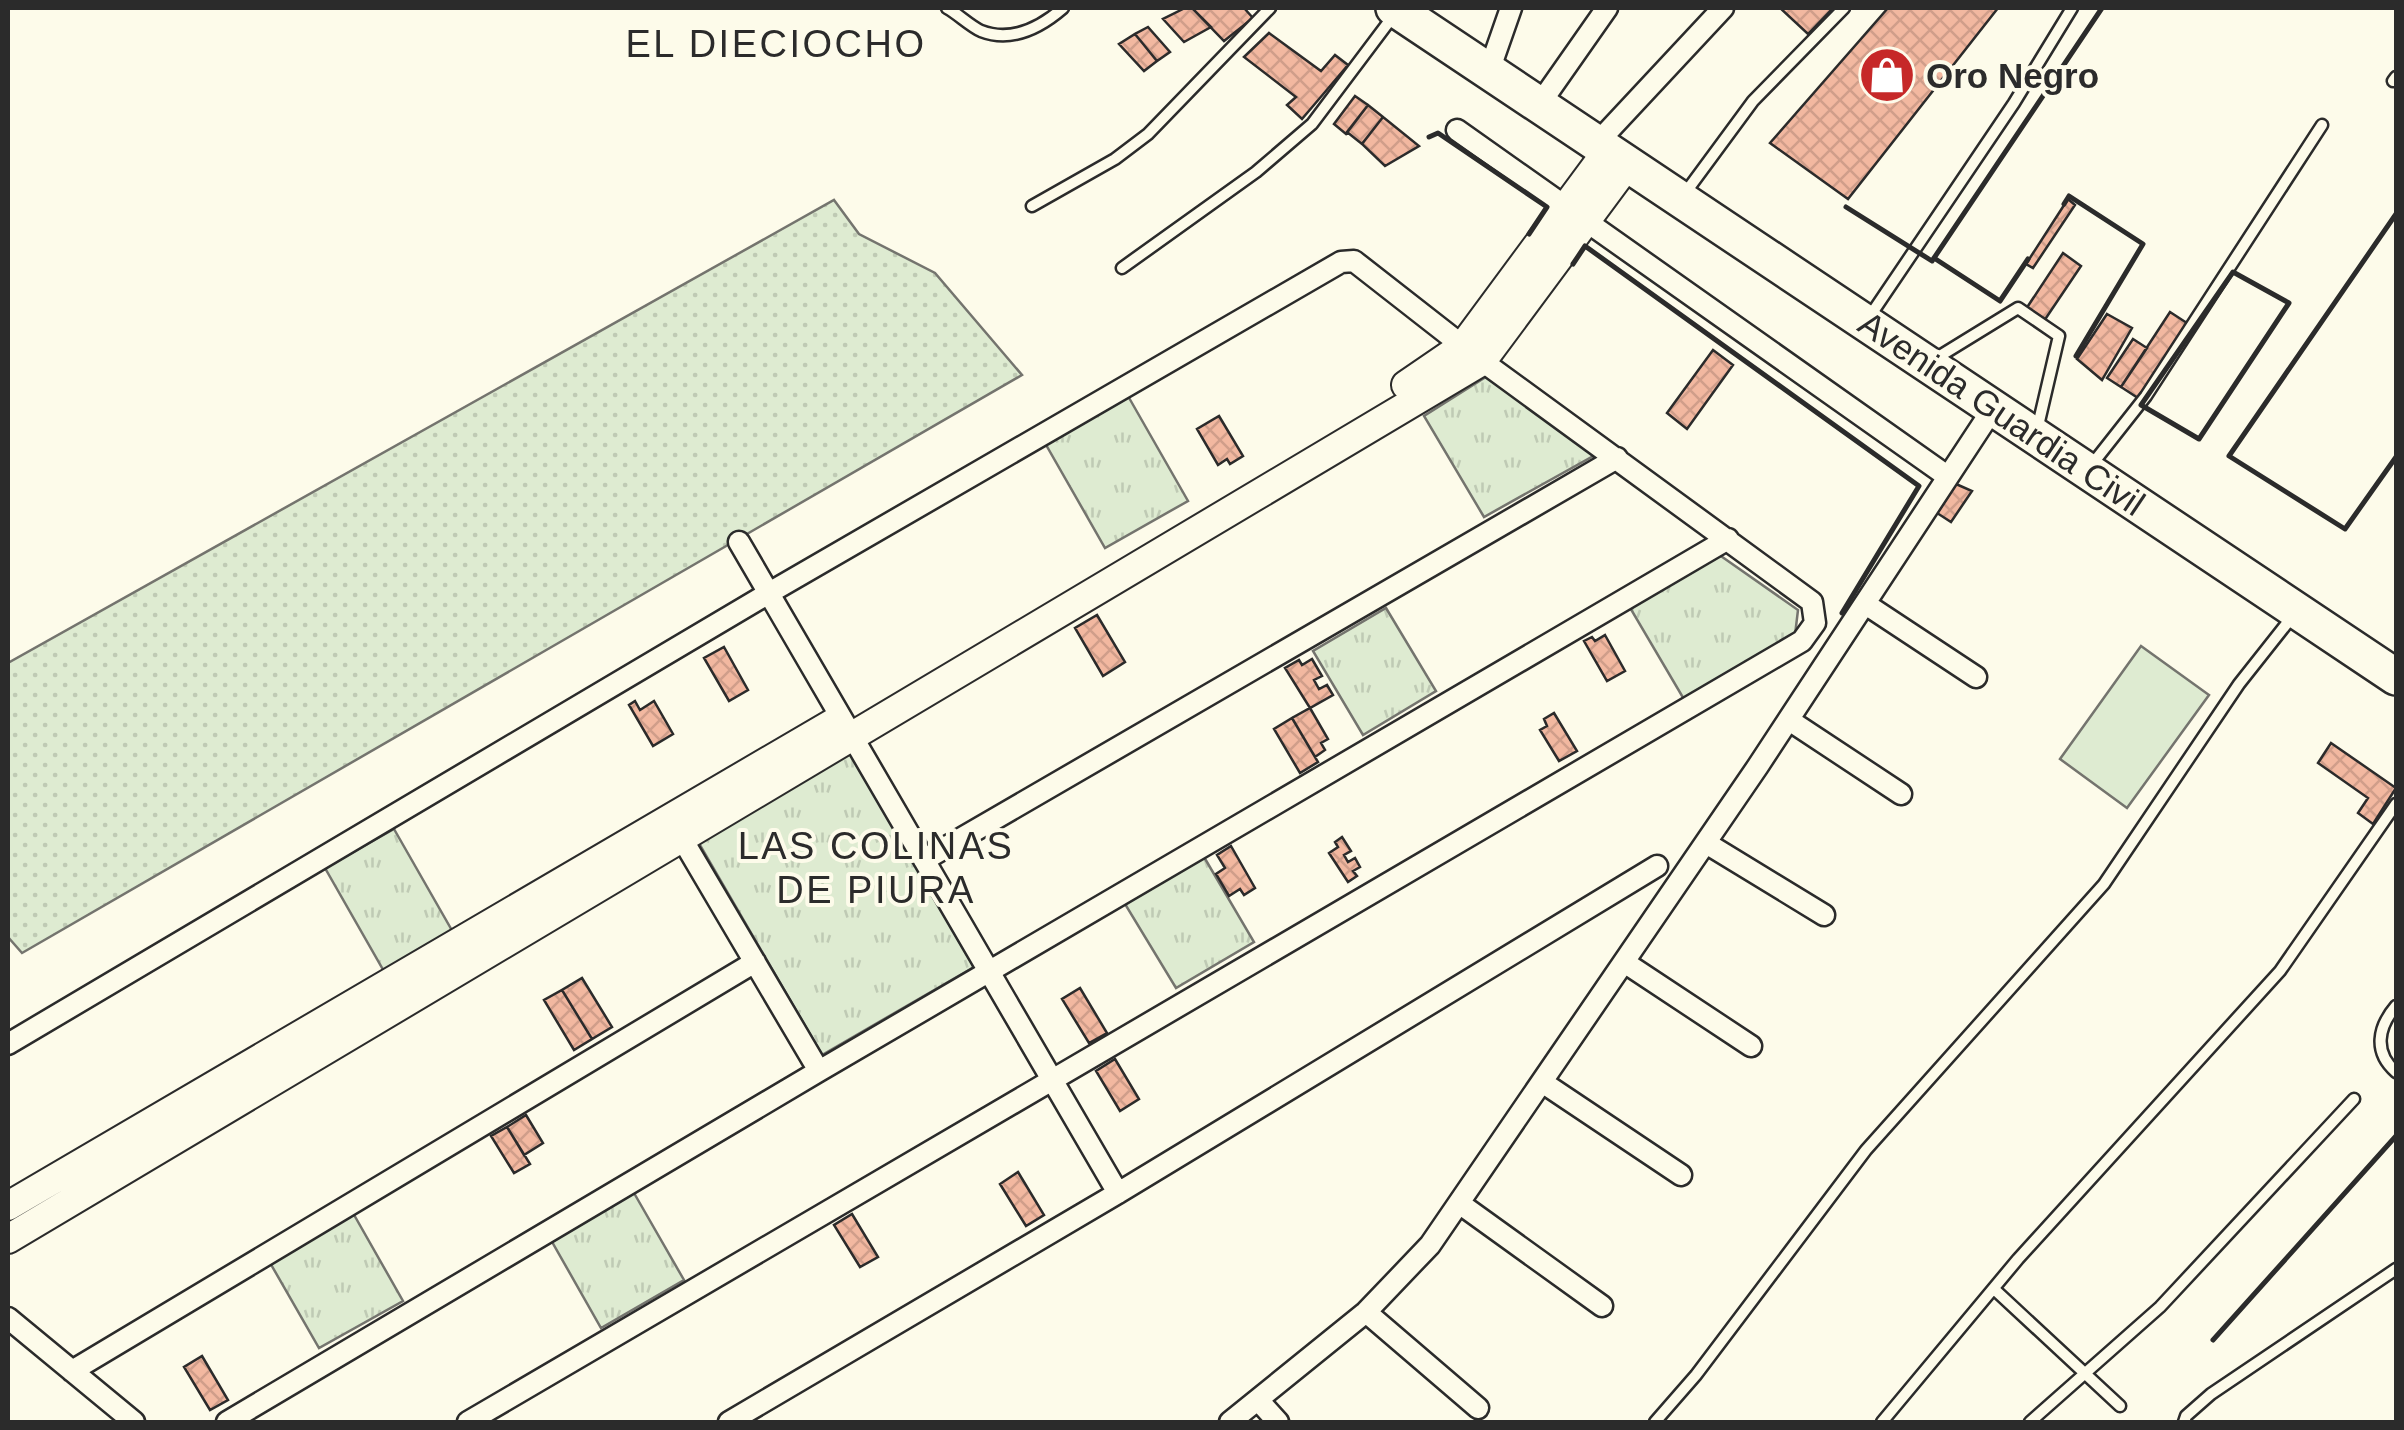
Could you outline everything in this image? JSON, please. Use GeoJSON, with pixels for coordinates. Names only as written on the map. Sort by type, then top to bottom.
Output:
{"type":"FeatureCollection","features":[{"type":"Feature","properties":{"kind":"highway","name":"Avenida Guardia Civil"},"geometry":{"type":"LineString","coordinates":[[1396,9],[2396,677]]}},
{"type":"Feature","properties":{"kind":"street"},"geometry":{"type":"LineString","coordinates":[[1489,71],[1510,8]]}},
{"type":"Feature","properties":{"kind":"street"},"geometry":{"type":"LineString","coordinates":[[1540,105],[1607,8]]}},
{"type":"Feature","properties":{"kind":"street"},"geometry":{"type":"LineString","coordinates":[[8,1206],[846,726],[1473,353],[1576,215],[1611,152],[1723,8]]}},
{"type":"Feature","properties":{"kind":"street"},"geometry":{"type":"LineString","coordinates":[[1458,130],[1947,476]]}},
{"type":"Feature","properties":{"kind":"street"},"geometry":{"type":"LineString","coordinates":[[8,1044],[769,593],[1337,263],[1354,261],[1473,353],[1809,597],[1816,617],[1808,637],[468,1422]]}},
{"type":"Feature","properties":{"kind":"street"},"geometry":{"type":"LineString","coordinates":[[1230,1422],[1366,1312],[1430,1246],[1789,720],[1994,407]]}},
{"type":"Feature","properties":{"kind":"street"},"geometry":{"type":"LineString","coordinates":[[924,860],[1617,458]]}},
{"type":"Feature","properties":{"kind":"street"},"geometry":{"type":"LineString","coordinates":[[228,1422],[1728,539]]}},
{"type":"Feature","properties":{"kind":"street"},"geometry":{"type":"LineString","coordinates":[[739,542],[1118,1192]]}},
{"type":"Feature","properties":{"kind":"street"},"geometry":{"type":"LineString","coordinates":[[1866,604],[1976,678]]}},
{"type":"Feature","properties":{"kind":"street"},"geometry":{"type":"LineString","coordinates":[[1789,720],[1901,794]]}},
{"type":"Feature","properties":{"kind":"street"},"geometry":{"type":"LineString","coordinates":[[8,1240],[681,837],[846,726]]}},
{"type":"Feature","properties":{"kind":"street"},"geometry":{"type":"LineString","coordinates":[[681,837],[819,1071]]}},
{"type":"Feature","properties":{"kind":"street"},"geometry":{"type":"LineString","coordinates":[[1706,842],[1824,915]]}},
{"type":"Feature","properties":{"kind":"street"},"geometry":{"type":"LineString","coordinates":[[730,1422],[1657,866]]}},
{"type":"Feature","properties":{"kind":"street"},"geometry":{"type":"LineString","coordinates":[[72,1371],[755,962]]}},
{"type":"Feature","properties":{"kind":"street"},"geometry":{"type":"LineString","coordinates":[[1624,962],[1751,1046]]}},
{"type":"Feature","properties":{"kind":"street"},"geometry":{"type":"LineString","coordinates":[[1542,1082],[1681,1176]]}},
{"type":"Feature","properties":{"kind":"street"},"geometry":{"type":"LineString","coordinates":[[1459,1203],[1602,1306]]}},
{"type":"Feature","properties":{"kind":"street"},"geometry":{"type":"LineString","coordinates":[[1366,1312],[1478,1408]]}},
{"type":"Feature","properties":{"kind":"street"},"geometry":{"type":"LineString","coordinates":[[8,1318],[134,1422]]}},
{"type":"Feature","properties":{"kind":"street"},"geometry":{"type":"LineString","coordinates":[[1258,1400],[1278,1422]]}},
{"type":"Feature","properties":{"kind":"lane"},"geometry":{"type":"LineString","coordinates":[[948,8],[982,31],[1009,34],[1030,32],[1064,8]]}},
{"type":"Feature","properties":{"kind":"lane"},"geometry":{"type":"LineString","coordinates":[[1032,206],[1116,159],[1148,134],[1270,8]]}},
{"type":"Feature","properties":{"kind":"lane"},"geometry":{"type":"LineString","coordinates":[[1681,199],[1753,101],[1844,8]]}},
{"type":"Feature","properties":{"kind":"lane"},"geometry":{"type":"LineString","coordinates":[[1866,322],[2014,102],[2072,8]]}},
{"type":"Feature","properties":{"kind":"lane"},"geometry":{"type":"LineString","coordinates":[[1122,268],[1256,172],[1312,124],[1396,9]]}},
{"type":"Feature","properties":{"kind":"lane"},"geometry":{"type":"LineString","coordinates":[[2088,470],[2146,396],[2322,125]]}},
{"type":"Feature","properties":{"kind":"lane"},"geometry":{"type":"LineString","coordinates":[[1928,364],[2018,308],[2046,326],[2059,336],[2036,436]]}},
{"type":"Feature","properties":{"kind":"lane"},"geometry":{"type":"LineString","coordinates":[[1655,1422],[1696,1375],[1866,1150],[2104,884],[2239,684],[2297,611]]}},
{"type":"Feature","properties":{"kind":"lane"},"geometry":{"type":"LineString","coordinates":[[1882,1422],[1994,1289],[2280,971],[2396,804]]}},
{"type":"Feature","properties":{"kind":"lane"},"geometry":{"type":"LineString","coordinates":[[2396,1006],[2382,1024],[2380,1038],[2386,1060],[2396,1072]]}},
{"type":"Feature","properties":{"kind":"lane"},"geometry":{"type":"LineString","coordinates":[[2030,1422],[2160,1306],[2354,1099]]}},
{"type":"Feature","properties":{"kind":"lane"},"geometry":{"type":"LineString","coordinates":[[2184,1422],[2211,1394],[2396,1269]]}},
{"type":"Feature","properties":{"kind":"lane"},"geometry":{"type":"LineString","coordinates":[[1994,1289],[2120,1406]]}},
{"type":"Feature","properties":{"kind":"green space"},"geometry":{"type":"Polygon","coordinates":[[[834,200],[859,234],[935,273],[1022,375],[22,953],[8,937],[8,663],[834,200]]]}},
{"type":"Feature","properties":{"kind":"green space"},"geometry":{"type":"Polygon","coordinates":[[[1489,375],[1595,455],[1484,517],[1424,416],[1489,375]]]}},
{"type":"Feature","properties":{"kind":"green space"},"geometry":{"type":"Polygon","coordinates":[[[1128,396],[1188,501],[1105,548],[1045,443],[1128,396]]]}},
{"type":"Feature","properties":{"kind":"green space"},"geometry":{"type":"Polygon","coordinates":[[[1718,554],[1798,610],[1795,635],[1685,701],[1629,606],[1718,554]]]}},
{"type":"Feature","properties":{"kind":"green space"},"geometry":{"type":"Polygon","coordinates":[[[1386,608],[1436,691],[1363,735],[1313,651],[1386,608]]]}},
{"type":"Feature","properties":{"kind":"green space"},"geometry":{"type":"Polygon","coordinates":[[[2141,646],[2209,695],[2127,808],[2060,759],[2141,646]]]}},
{"type":"Feature","properties":{"kind":"green space"},"geometry":{"type":"Polygon","coordinates":[[[850,752],[974,967],[822,1055],[697,840],[850,752]]]}},
{"type":"Feature","properties":{"kind":"green space"},"geometry":{"type":"Polygon","coordinates":[[[394,829],[454,934],[385,973],[325,868],[394,829]]]}},
{"type":"Feature","properties":{"kind":"green space"},"geometry":{"type":"Polygon","coordinates":[[[1204,857],[1254,942],[1176,988],[1125,904],[1204,857]]]}},
{"type":"Feature","properties":{"kind":"green space"},"geometry":{"type":"Polygon","coordinates":[[[634,1193],[684,1280],[601,1328],[551,1240],[634,1193]]]}},
{"type":"Feature","properties":{"kind":"green space"},"geometry":{"type":"Polygon","coordinates":[[[353,1213],[403,1301],[319,1348],[269,1261],[353,1213]]]}},
{"type":"Feature","properties":{"kind":"building"},"geometry":{"type":"Polygon","coordinates":[[[1192,8],[1211,27],[1184,42],[1163,19],[1192,8]]]}},
{"type":"Feature","properties":{"kind":"building"},"geometry":{"type":"Polygon","coordinates":[[[1192,8],[1244,8],[1253,18],[1224,41],[1192,8]]]}},
{"type":"Feature","properties":{"kind":"building"},"geometry":{"type":"Polygon","coordinates":[[[1780,8],[1833,8],[1808,34],[1780,8]]]}},
{"type":"Feature","properties":{"kind":"building","name":"Oro Negro"},"geometry":{"type":"Polygon","coordinates":[[[1888,8],[1998,8],[1848,199],[1770,143],[1888,8]]]}},
{"type":"Feature","properties":{"kind":"building"},"geometry":{"type":"Polygon","coordinates":[[[1148,27],[1170,52],[1157,61],[1135,34],[1148,27]]]}},
{"type":"Feature","properties":{"kind":"building"},"geometry":{"type":"Polygon","coordinates":[[[1269,33],[1321,71],[1335,55],[1348,65],[1302,119],[1287,105],[1296,97],[1244,57],[1269,33]]]}},
{"type":"Feature","properties":{"kind":"building"},"geometry":{"type":"Polygon","coordinates":[[[1135,34],[1157,61],[1144,71],[1119,44],[1135,34]]]}},
{"type":"Feature","properties":{"kind":"building"},"geometry":{"type":"Polygon","coordinates":[[[1355,96],[1368,105],[1346,134],[1334,124],[1355,96]]]}},
{"type":"Feature","properties":{"kind":"building"},"geometry":{"type":"Polygon","coordinates":[[[1368,105],[1383,117],[1362,144],[1347,132],[1368,105]]]}},
{"type":"Feature","properties":{"kind":"building"},"geometry":{"type":"Polygon","coordinates":[[[1383,117],[1419,146],[1385,166],[1362,144],[1383,117]]]}},
{"type":"Feature","properties":{"kind":"building"},"geometry":{"type":"Polygon","coordinates":[[[2068,199],[2075,205],[2033,268],[2026,264],[2068,199]]]}},
{"type":"Feature","properties":{"kind":"building"},"geometry":{"type":"Polygon","coordinates":[[[2063,253],[2081,266],[2044,321],[2026,309],[2063,253]]]}},
{"type":"Feature","properties":{"kind":"building"},"geometry":{"type":"Polygon","coordinates":[[[2170,312],[2187,323],[2138,398],[2121,387],[2170,312]]]}},
{"type":"Feature","properties":{"kind":"building"},"geometry":{"type":"Polygon","coordinates":[[[2107,314],[2132,328],[2102,380],[2077,359],[2107,314]]]}},
{"type":"Feature","properties":{"kind":"building"},"geometry":{"type":"Polygon","coordinates":[[[2133,339],[2147,348],[2121,387],[2107,378],[2133,339]]]}},
{"type":"Feature","properties":{"kind":"building"},"geometry":{"type":"Polygon","coordinates":[[[1713,350],[1733,365],[1687,429],[1667,413],[1713,350]]]}},
{"type":"Feature","properties":{"kind":"building"},"geometry":{"type":"Polygon","coordinates":[[[1219,416],[1243,456],[1230,464],[1227,459],[1218,465],[1197,429],[1219,416]]]}},
{"type":"Feature","properties":{"kind":"building"},"geometry":{"type":"Polygon","coordinates":[[[1956,484],[1972,491],[1951,522],[1937,513],[1956,484]]]}},
{"type":"Feature","properties":{"kind":"building"},"geometry":{"type":"Polygon","coordinates":[[[1097,615],[1125,662],[1103,676],[1075,628],[1097,615]]]}},
{"type":"Feature","properties":{"kind":"building"},"geometry":{"type":"Polygon","coordinates":[[[1605,635],[1625,671],[1607,681],[1584,641],[1592,637],[1595,641],[1605,635]]]}},
{"type":"Feature","properties":{"kind":"building"},"geometry":{"type":"Polygon","coordinates":[[[724,647],[748,690],[729,701],[704,658],[724,647]]]}},
{"type":"Feature","properties":{"kind":"building"},"geometry":{"type":"Polygon","coordinates":[[[1312,659],[1322,676],[1314,680],[1319,689],[1327,685],[1333,695],[1310,708],[1285,668],[1299,660],[1302,665],[1312,659]]]}},
{"type":"Feature","properties":{"kind":"building"},"geometry":{"type":"Polygon","coordinates":[[[635,701],[640,710],[654,701],[673,734],[653,746],[629,705],[635,701]]]}},
{"type":"Feature","properties":{"kind":"building"},"geometry":{"type":"Polygon","coordinates":[[[1310,708],[1328,739],[1321,743],[1325,750],[1315,757],[1292,718],[1310,708]]]}},
{"type":"Feature","properties":{"kind":"building"},"geometry":{"type":"Polygon","coordinates":[[[1554,713],[1577,751],[1559,761],[1540,730],[1547,726],[1544,719],[1554,713]]]}},
{"type":"Feature","properties":{"kind":"building"},"geometry":{"type":"Polygon","coordinates":[[[1292,718],[1318,762],[1300,773],[1274,729],[1292,718]]]}},
{"type":"Feature","properties":{"kind":"building"},"geometry":{"type":"Polygon","coordinates":[[[2331,743],[2396,788],[2373,824],[2358,813],[2368,798],[2318,763],[2331,743]]]}},
{"type":"Feature","properties":{"kind":"building"},"geometry":{"type":"Polygon","coordinates":[[[1342,837],[1351,851],[1344,855],[1348,862],[1355,858],[1360,867],[1353,871],[1357,876],[1348,882],[1329,853],[1338,847],[1335,842],[1342,837]]]}},
{"type":"Feature","properties":{"kind":"building"},"geometry":{"type":"Polygon","coordinates":[[[1231,846],[1255,888],[1244,895],[1240,889],[1229,896],[1216,874],[1225,868],[1217,855],[1231,846]]]}},
{"type":"Feature","properties":{"kind":"building"},"geometry":{"type":"Polygon","coordinates":[[[582,978],[612,1027],[592,1039],[562,990],[582,978]]]}},
{"type":"Feature","properties":{"kind":"building"},"geometry":{"type":"Polygon","coordinates":[[[1080,988],[1107,1033],[1089,1043],[1062,999],[1080,988]]]}},
{"type":"Feature","properties":{"kind":"building"},"geometry":{"type":"Polygon","coordinates":[[[562,990],[592,1039],[574,1050],[544,1000],[562,990]]]}},
{"type":"Feature","properties":{"kind":"building"},"geometry":{"type":"Polygon","coordinates":[[[1115,1059],[1139,1099],[1120,1111],[1096,1071],[1115,1059]]]}},
{"type":"Feature","properties":{"kind":"building"},"geometry":{"type":"Polygon","coordinates":[[[526,1115],[543,1143],[524,1155],[507,1127],[526,1115]]]}},
{"type":"Feature","properties":{"kind":"building"},"geometry":{"type":"Polygon","coordinates":[[[507,1127],[530,1164],[514,1173],[491,1136],[507,1127]]]}},
{"type":"Feature","properties":{"kind":"building"},"geometry":{"type":"Polygon","coordinates":[[[1018,1172],[1044,1215],[1026,1226],[1000,1184],[1018,1172]]]}},
{"type":"Feature","properties":{"kind":"building"},"geometry":{"type":"Polygon","coordinates":[[[852,1214],[878,1257],[860,1267],[834,1225],[852,1214]]]}},
{"type":"Feature","properties":{"kind":"building"},"geometry":{"type":"Polygon","coordinates":[[[202,1356],[228,1400],[210,1410],[184,1367],[202,1356]]]}},
{"type":"Feature","properties":{"kind":"wall"},"geometry":{"type":"LineString","coordinates":[[1846,207],[1932,261],[2102,8]]}},
{"type":"Feature","properties":{"kind":"wall"},"geometry":{"type":"LineString","coordinates":[[1429,137],[1438,133],[1547,207],[1529,234]]}},
{"type":"Feature","properties":{"kind":"wall"},"geometry":{"type":"LineString","coordinates":[[2064,204],[2069,196],[2143,244],[2076,356]]}},
{"type":"Feature","properties":{"kind":"wall"},"geometry":{"type":"LineString","coordinates":[[2396,214],[2229,456],[2345,529],[2396,457]]}},
{"type":"Feature","properties":{"kind":"wall"},"geometry":{"type":"LineString","coordinates":[[1573,264],[1585,246],[1919,486],[1842,613]]}},
{"type":"Feature","properties":{"kind":"wall"},"geometry":{"type":"LineString","coordinates":[[1934,258],[2000,301],[2028,259]]}},
{"type":"Feature","properties":{"kind":"wall"},"geometry":{"type":"LineString","coordinates":[[2233,272],[2289,303],[2199,439],[2141,405],[2233,272]]}},
{"type":"Feature","properties":{"kind":"wall"},"geometry":{"type":"LineString","coordinates":[[2213,1340],[2396,1136]]}},
{"type":"Feature","properties":{"kind":"place","name":"Oro Negro"},"geometry":{"type":"Point","coordinates":[1887,75]}},
{"type":"Feature","properties":{"kind":"district","name":"EL DIECIOCHO"},"geometry":{"type":"Point","coordinates":[776,44]}},
{"type":"Feature","properties":{"kind":"district","name":"LAS COLINAS DE PIURA"},"geometry":{"type":"Point","coordinates":[876,868]}}]}
